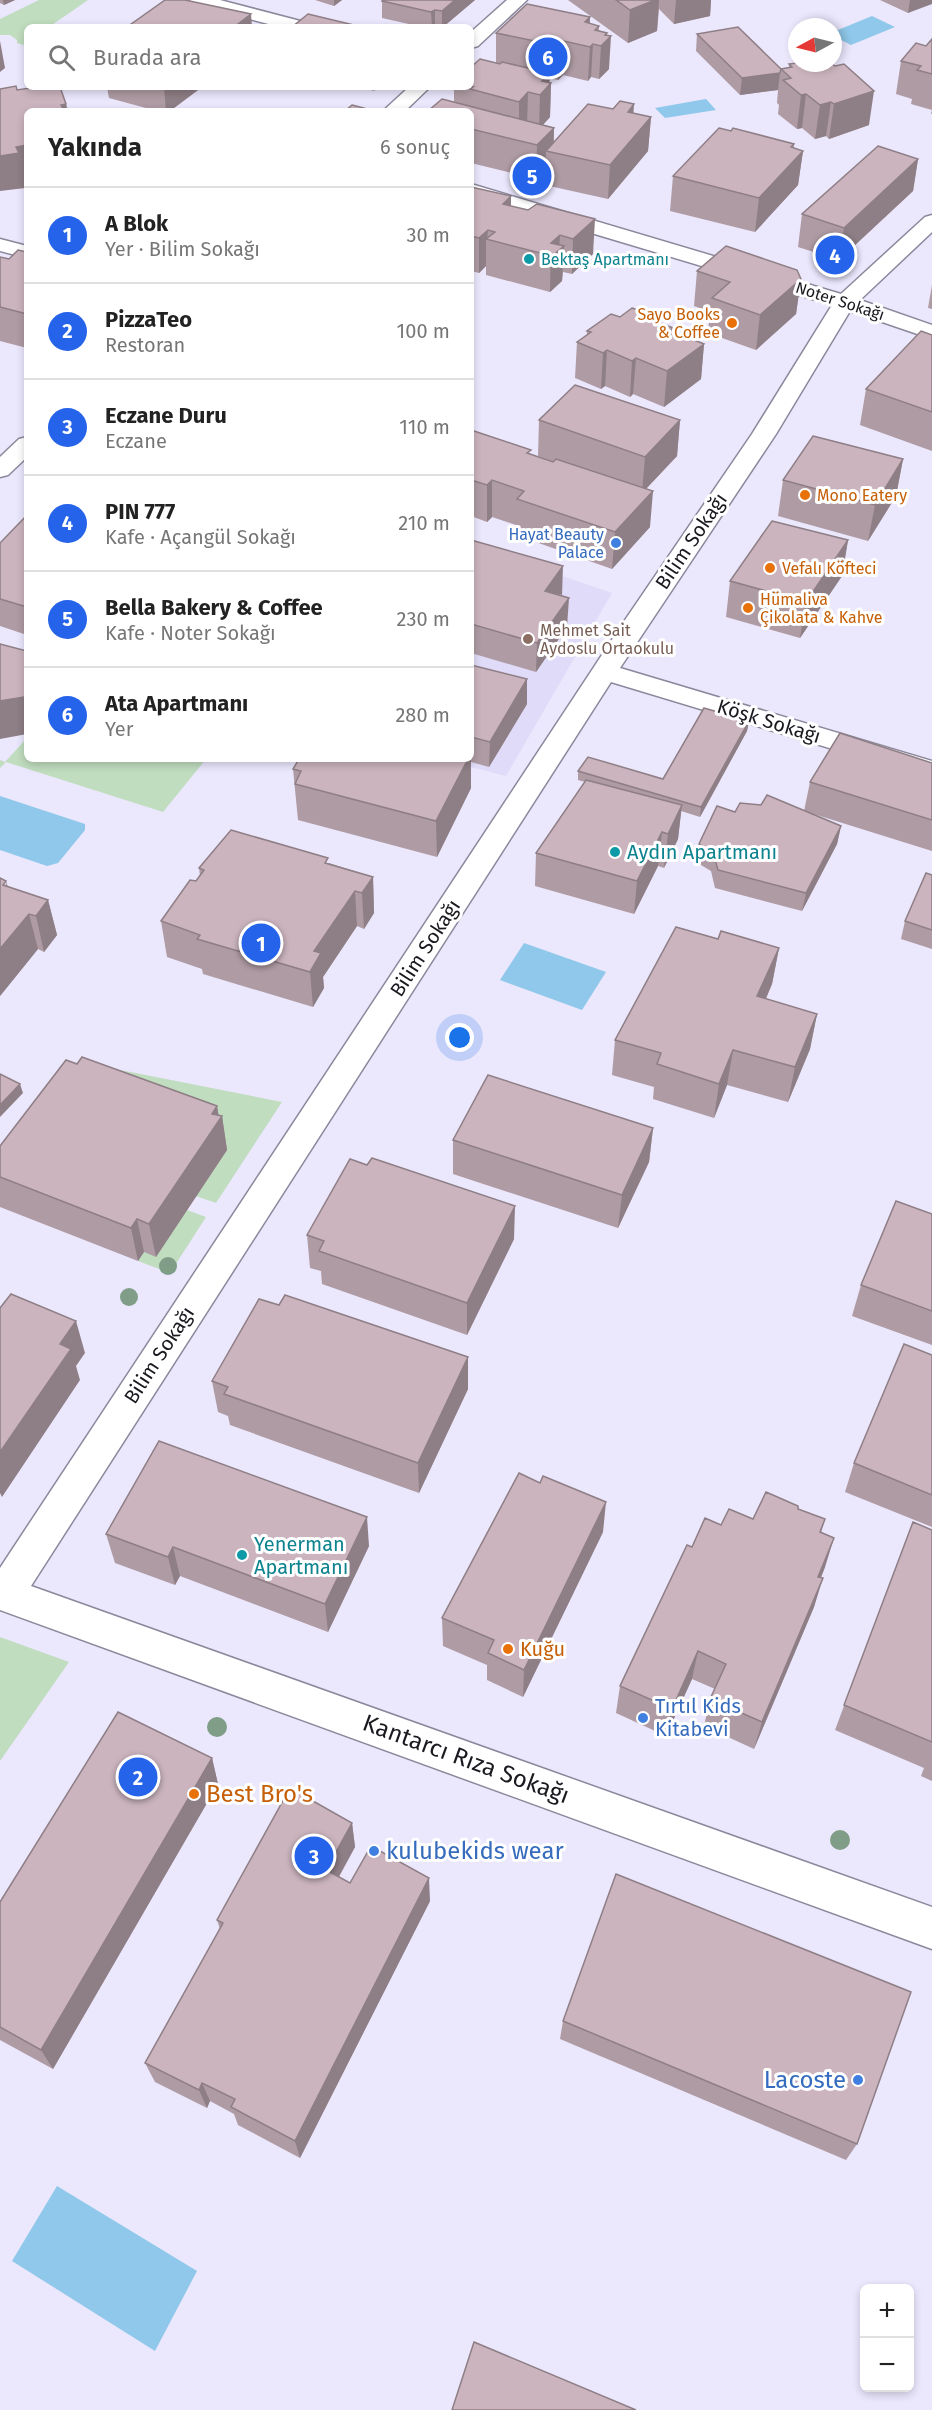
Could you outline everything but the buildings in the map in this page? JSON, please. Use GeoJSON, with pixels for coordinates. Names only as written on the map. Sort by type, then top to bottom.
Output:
{"type":"FeatureCollection","features":[{"type":"Feature","properties":{"kind":"street"},"geometry":{"type":"LineString","coordinates":[[200,0],[290,24]]}},
{"type":"Feature","properties":{"kind":"street"},"geometry":{"type":"LineString","coordinates":[[474,39],[518,0]]}},
{"type":"Feature","properties":{"kind":"street"},"geometry":{"type":"LineString","coordinates":[[396,108],[417,90]]}},
{"type":"Feature","properties":{"kind":"street","name":"Noter Sokağı"},"geometry":{"type":"LineString","coordinates":[[474,190],[845,302],[932,332]]}},
{"type":"Feature","properties":{"kind":"street","name":"Bilim Sokağı"},"geometry":{"type":"LineString","coordinates":[[2,1593],[632,629],[764,434],[845,302],[932,221]]}},
{"type":"Feature","properties":{"kind":"street"},"geometry":{"type":"LineString","coordinates":[[0,245],[24,251]]}},
{"type":"Feature","properties":{"kind":"street"},"geometry":{"type":"LineString","coordinates":[[0,470],[24,447]]}},
{"type":"Feature","properties":{"kind":"street","name":"Köşk Sokağı"},"geometry":{"type":"LineString","coordinates":[[605,672],[932,770]]}},
{"type":"Feature","properties":{"kind":"street","name":"Kantarcı Rıza Sokağı"},"geometry":{"type":"LineString","coordinates":[[2,1593],[932,1928]]}},
{"type":"Feature","properties":{"kind":"shaded area","name":"Mehmet Sait Aydoslu Ortaokulu"},"geometry":{"type":"Polygon","coordinates":[[[474,546],[612,593],[506,776],[452,762],[474,762],[474,546]]]}},
{"type":"Feature","properties":{"kind":"green space"},"geometry":{"type":"Polygon","coordinates":[[[39,0],[88,0],[53,24],[24,24],[23,45],[17,43],[17,40],[10,35],[0,35],[0,19],[39,0]]]}},
{"type":"Feature","properties":{"kind":"green space"},"geometry":{"type":"Polygon","coordinates":[[[24,741],[24,762],[204,762],[163,812],[6,762],[0,768],[0,760],[5,762],[24,741]]]}},
{"type":"Feature","properties":{"kind":"green space"},"geometry":{"type":"Polygon","coordinates":[[[95,1065],[282,1102],[216,1203],[196,1196],[95,1065]]]}},
{"type":"Feature","properties":{"kind":"green space"},"geometry":{"type":"Polygon","coordinates":[[[187,1210],[206,1217],[170,1273],[138,1261],[144,1252],[156,1256],[187,1210]]]}},
{"type":"Feature","properties":{"kind":"green space"},"geometry":{"type":"Polygon","coordinates":[[[0,1637],[69,1662],[0,1761],[0,1637]]]}},
{"type":"Feature","properties":{"kind":"water"},"geometry":{"type":"Polygon","coordinates":[[[872,16],[895,27],[851,45],[842,40],[842,28],[872,16]]]}},
{"type":"Feature","properties":{"kind":"water"},"geometry":{"type":"Polygon","coordinates":[[[706,99],[716,110],[665,118],[655,108],[706,99]]]}},
{"type":"Feature","properties":{"kind":"water"},"geometry":{"type":"Polygon","coordinates":[[[0,796],[85,824],[85,830],[58,863],[47,866],[0,850],[0,796]]]}},
{"type":"Feature","properties":{"kind":"water"},"geometry":{"type":"Polygon","coordinates":[[[524,943],[606,972],[582,1010],[500,980],[524,943]]]}},
{"type":"Feature","properties":{"kind":"water"},"geometry":{"type":"Polygon","coordinates":[[[57,2186],[197,2271],[155,2351],[12,2261],[57,2186]]]}},
{"type":"Feature","properties":{"kind":"place","name":"Ata Apartmanı"},"geometry":{"type":"Point","coordinates":[548,57]}},
{"type":"Feature","properties":{"kind":"place","name":"Bella Bakery & Coffee"},"geometry":{"type":"Point","coordinates":[532,176]}},
{"type":"Feature","properties":{"kind":"place","name":"PIN 777"},"geometry":{"type":"Point","coordinates":[835,255]}},
{"type":"Feature","properties":{"kind":"place","name":"Bektaş Apartmanı"},"geometry":{"type":"Point","coordinates":[529,259]}},
{"type":"Feature","properties":{"kind":"place","name":"Sayo Books & Coffee"},"geometry":{"type":"Point","coordinates":[732,323]}},
{"type":"Feature","properties":{"kind":"place","name":"Mono Eatery"},"geometry":{"type":"Point","coordinates":[805,495]}},
{"type":"Feature","properties":{"kind":"place","name":"Hayat Beauty Palace"},"geometry":{"type":"Point","coordinates":[616,543]}},
{"type":"Feature","properties":{"kind":"place","name":"Vefalı Köfteci"},"geometry":{"type":"Point","coordinates":[770,568]}},
{"type":"Feature","properties":{"kind":"place","name":"Hümaliva Çikolata & Kahve"},"geometry":{"type":"Point","coordinates":[748,608]}},
{"type":"Feature","properties":{"kind":"place","name":"Mehmet Sait Aydoslu Ortaokulu"},"geometry":{"type":"Point","coordinates":[528,639]}},
{"type":"Feature","properties":{"kind":"place","name":"Aydın Apartmanı"},"geometry":{"type":"Point","coordinates":[615,852]}},
{"type":"Feature","properties":{"kind":"place","name":"A Blok"},"geometry":{"type":"Point","coordinates":[261,943]}},
{"type":"Feature","properties":{"kind":"place","name":"Yenerman Apartmanı"},"geometry":{"type":"Point","coordinates":[242,1555]}},
{"type":"Feature","properties":{"kind":"place","name":"Kuğu"},"geometry":{"type":"Point","coordinates":[508,1649]}},
{"type":"Feature","properties":{"kind":"place","name":"Tırtıl Kids Kitabevi"},"geometry":{"type":"Point","coordinates":[643,1718]}},
{"type":"Feature","properties":{"kind":"place","name":"PizzaTeo"},"geometry":{"type":"Point","coordinates":[138,1777]}},
{"type":"Feature","properties":{"kind":"place","name":"Best Bro's"},"geometry":{"type":"Point","coordinates":[194,1794]}},
{"type":"Feature","properties":{"kind":"place","name":"kulubekids wear"},"geometry":{"type":"Point","coordinates":[374,1851]}},
{"type":"Feature","properties":{"kind":"place","name":"Eczane Duru"},"geometry":{"type":"Point","coordinates":[314,1856]}},
{"type":"Feature","properties":{"kind":"place","name":"Lacoste"},"geometry":{"type":"Point","coordinates":[858,2080]}}]}
